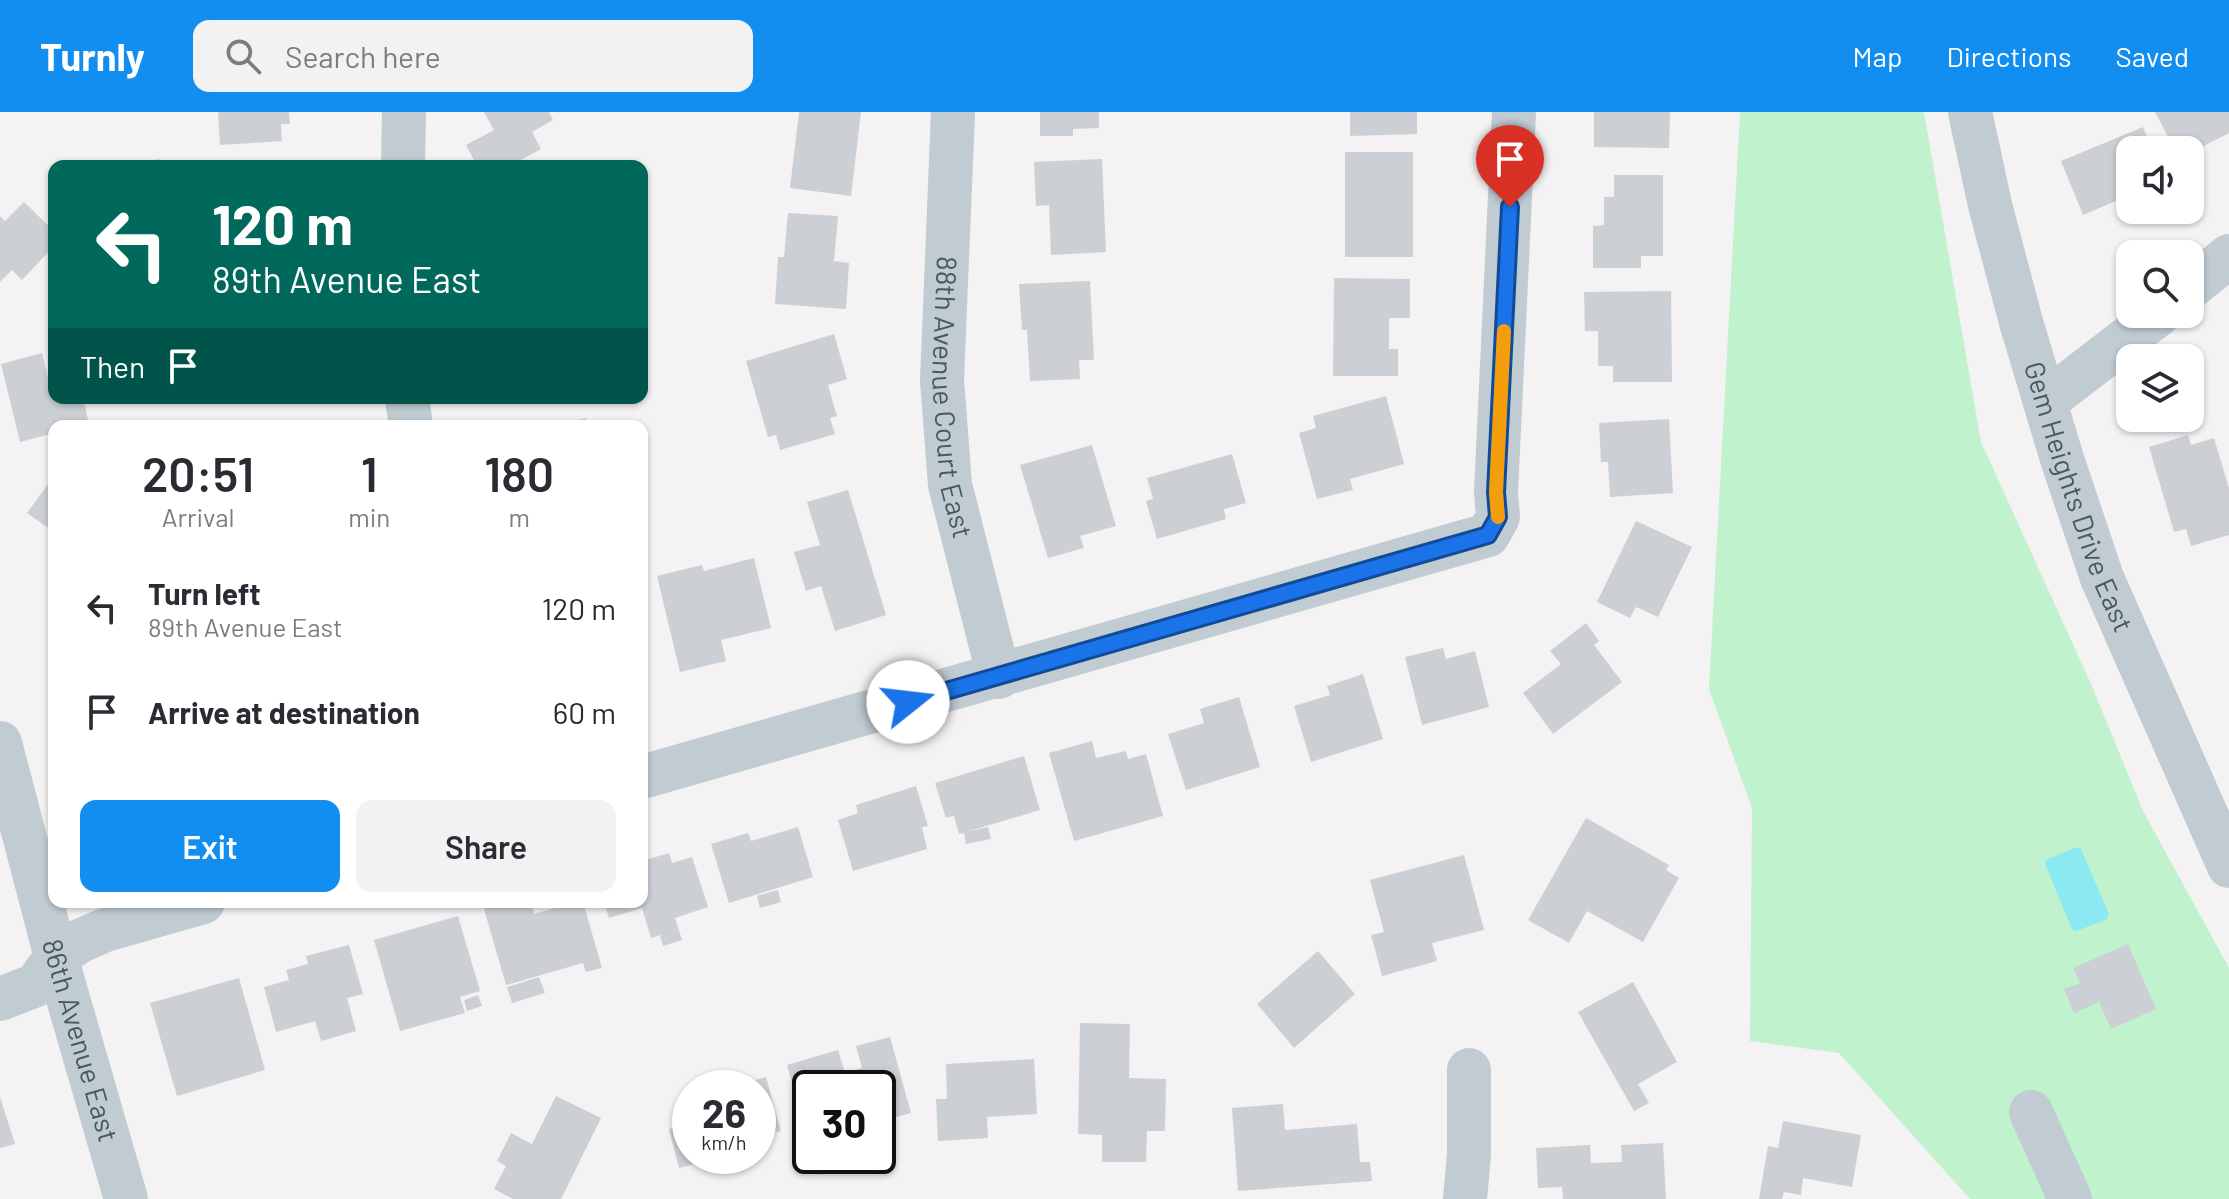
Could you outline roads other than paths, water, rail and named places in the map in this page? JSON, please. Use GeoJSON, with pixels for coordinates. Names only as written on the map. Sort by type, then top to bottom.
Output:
{"type":"FeatureCollection","features":[{"type":"Feature","properties":{"kind":"street"},"geometry":{"type":"LineString","coordinates":[[403,160],[404,112]]}},
{"type":"Feature","properties":{"kind":"street","name":"88th Avenue Court East"},"geometry":{"type":"LineString","coordinates":[[953,112],[942,380],[950,485],[999,677]]}},
{"type":"Feature","properties":{"kind":"street"},"geometry":{"type":"LineString","coordinates":[[648,775],[1488,535],[1498,517],[1496,492],[1514,112]]}},
{"type":"Feature","properties":{"kind":"street","name":"Gem Heights Drive East"},"geometry":{"type":"LineString","coordinates":[[1970,112],[1994,220],[2062,459],[2102,578],[2229,866]]}},
{"type":"Feature","properties":{"kind":"street"},"geometry":{"type":"LineString","coordinates":[[2204,277],[2229,256]]}},
{"type":"Feature","properties":{"kind":"street"},"geometry":{"type":"LineString","coordinates":[[2046,401],[2141,328]]}},
{"type":"Feature","properties":{"kind":"street","name":"86th Avenue East"},"geometry":{"type":"LineString","coordinates":[[0,743],[56,957],[126,1199]]}},
{"type":"Feature","properties":{"kind":"street"},"geometry":{"type":"LineString","coordinates":[[0,999],[36,985],[56,957],[80,941],[105,930],[182,908]]}},
{"type":"Feature","properties":{"kind":"street"},"geometry":{"type":"LineString","coordinates":[[1465,1199],[1469,1154],[1469,1070]]}},
{"type":"Feature","properties":{"kind":"street"},"geometry":{"type":"LineString","coordinates":[[2031,1112],[2070,1199]]}},
{"type":"Feature","properties":{"kind":"water"},"geometry":{"type":"Polygon","coordinates":[[[2077,847],[2081,849],[2109,914],[2107,919],[2077,931],[2072,929],[2045,864],[2046,860],[2077,847]]]}}]}
